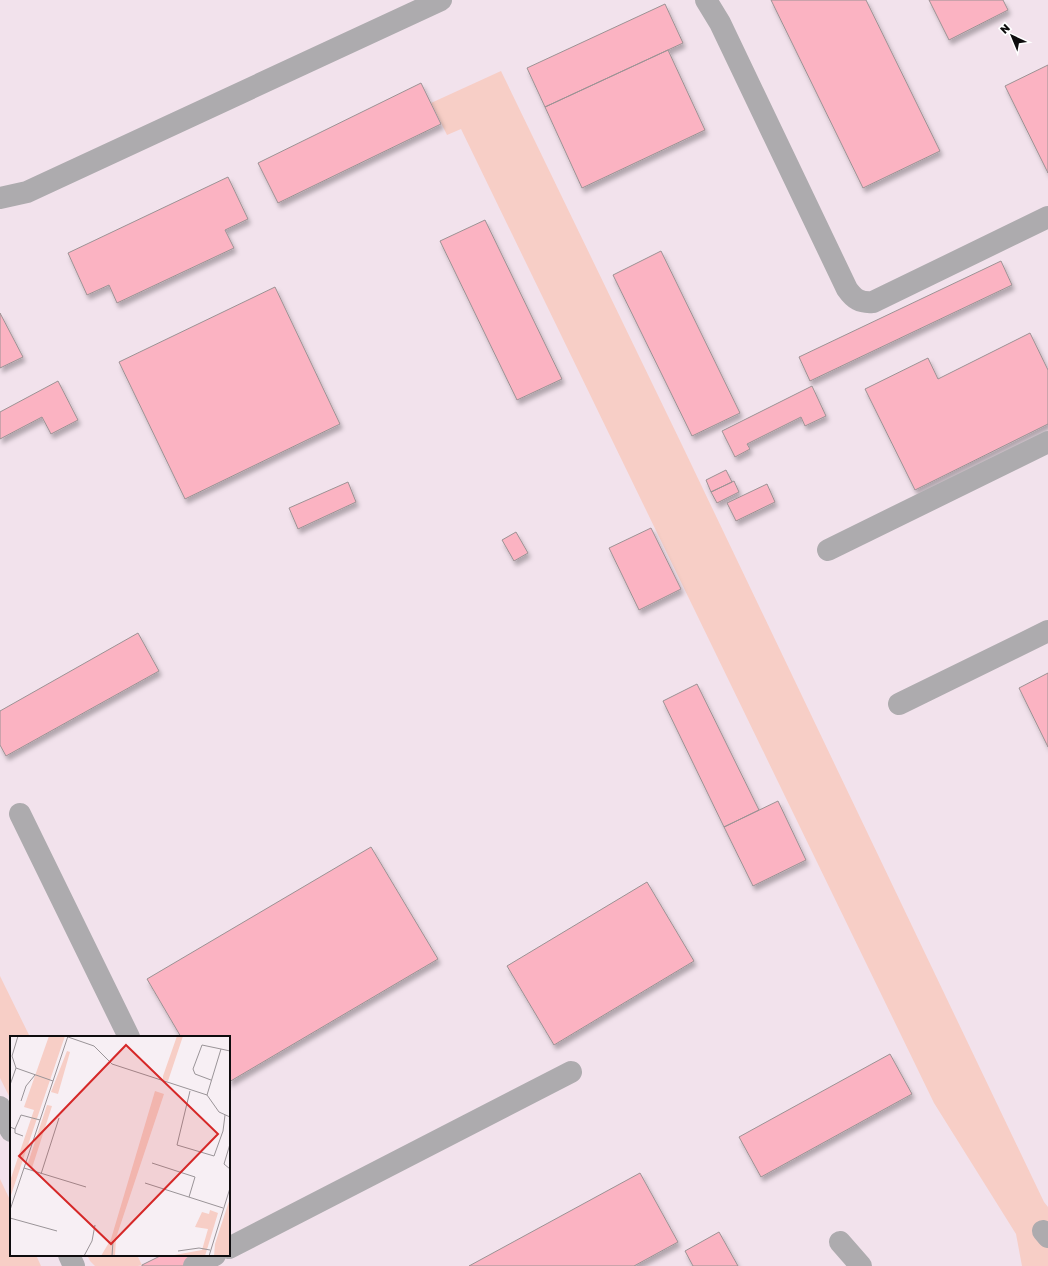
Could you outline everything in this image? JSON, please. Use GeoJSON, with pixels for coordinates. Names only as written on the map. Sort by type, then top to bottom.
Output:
{"type":"FeatureCollection","features":[{"type":"Feature","properties":{"kind":"street"},"geometry":{"type":"LineString","coordinates":[[0,198],[27,192],[441,0]]}},
{"type":"Feature","properties":{"kind":"street"},"geometry":{"type":"LineString","coordinates":[[706,0],[720,24],[847,289],[854,299],[864,303],[873,302],[1048,217]]}},
{"type":"Feature","properties":{"kind":"street"},"geometry":{"type":"LineString","coordinates":[[828,550],[1048,442]]}},
{"type":"Feature","properties":{"kind":"street"},"geometry":{"type":"LineString","coordinates":[[899,704],[1048,631]]}},
{"type":"Feature","properties":{"kind":"street"},"geometry":{"type":"LineString","coordinates":[[20,814],[129,1036]]}},
{"type":"Feature","properties":{"kind":"street"},"geometry":{"type":"LineString","coordinates":[[230,1246],[571,1072]]}},
{"type":"Feature","properties":{"kind":"street"},"geometry":{"type":"LineString","coordinates":[[0,1107],[7,1131]]}},
{"type":"Feature","properties":{"kind":"street"},"geometry":{"type":"LineString","coordinates":[[840,1242],[861,1266]]}},
{"type":"Feature","properties":{"kind":"street"},"geometry":{"type":"LineString","coordinates":[[69,1256],[74,1266]]}},
{"type":"Feature","properties":{"kind":"street"},"geometry":{"type":"LineString","coordinates":[[194,1266],[212,1256]]}},
{"type":"Feature","properties":{"kind":"shaded area"},"geometry":{"type":"Polygon","coordinates":[[[0,0],[1048,0],[1048,1266],[0,1266],[0,0]]]}},
{"type":"Feature","properties":{"kind":"shaded area"},"geometry":{"type":"Polygon","coordinates":[[[501,71],[682,445],[1044,1202],[1048,1207],[1048,1266],[1022,1266],[1016,1234],[934,1103],[461,129],[447,135],[431,103],[501,71]]]}},
{"type":"Feature","properties":{"kind":"shaded area"},"geometry":{"type":"Polygon","coordinates":[[[0,976],[30,1036],[10,1036],[10,1098],[0,1078],[0,976]]]}},
{"type":"Feature","properties":{"kind":"shaded area"},"geometry":{"type":"Polygon","coordinates":[[[0,1179],[10,1200],[10,1256],[36,1256],[41,1266],[0,1266],[0,1179]]]}},
{"type":"Feature","properties":{"kind":"shaded area"},"geometry":{"type":"Polygon","coordinates":[[[88,1256],[138,1256],[142,1265],[95,1266],[88,1256]]]}},
{"type":"Feature","properties":{"kind":"building"},"geometry":{"type":"Polygon","coordinates":[[[771,0],[866,0],[940,151],[863,188],[771,0]]]}},
{"type":"Feature","properties":{"kind":"building"},"geometry":{"type":"Polygon","coordinates":[[[929,0],[1003,0],[1008,10],[949,40],[929,0]]]}},
{"type":"Feature","properties":{"kind":"building"},"geometry":{"type":"Polygon","coordinates":[[[665,4],[683,43],[545,107],[527,68],[665,4]]]}},
{"type":"Feature","properties":{"kind":"building"},"geometry":{"type":"Polygon","coordinates":[[[668,50],[705,130],[582,188],[545,107],[668,50]]]}},
{"type":"Feature","properties":{"kind":"building"},"geometry":{"type":"Polygon","coordinates":[[[1048,65],[1048,173],[1005,86],[1048,65]]]}},
{"type":"Feature","properties":{"kind":"building"},"geometry":{"type":"Polygon","coordinates":[[[421,83],[441,124],[278,203],[258,163],[421,83]]]}},
{"type":"Feature","properties":{"kind":"building"},"geometry":{"type":"Polygon","coordinates":[[[228,177],[248,219],[225,230],[234,248],[117,303],[109,285],[87,295],[68,253],[228,177]]]}},
{"type":"Feature","properties":{"kind":"building"},"geometry":{"type":"Polygon","coordinates":[[[485,220],[562,379],[517,400],[440,241],[485,220]]]}},
{"type":"Feature","properties":{"kind":"building"},"geometry":{"type":"Polygon","coordinates":[[[661,251],[740,413],[692,436],[613,275],[661,251]]]}},
{"type":"Feature","properties":{"kind":"building"},"geometry":{"type":"Polygon","coordinates":[[[1001,261],[1012,285],[810,381],[799,357],[1001,261]]]}},
{"type":"Feature","properties":{"kind":"building"},"geometry":{"type":"Polygon","coordinates":[[[275,287],[340,424],[185,499],[119,362],[275,287]]]}},
{"type":"Feature","properties":{"kind":"building"},"geometry":{"type":"Polygon","coordinates":[[[0,313],[23,357],[0,368],[0,313]]]}},
{"type":"Feature","properties":{"kind":"building"},"geometry":{"type":"Polygon","coordinates":[[[1030,333],[1048,370],[1048,424],[915,490],[865,389],[928,358],[938,379],[1030,333]]]}},
{"type":"Feature","properties":{"kind":"building"},"geometry":{"type":"Polygon","coordinates":[[[58,381],[78,420],[51,434],[42,417],[0,439],[0,412],[58,381]]]}},
{"type":"Feature","properties":{"kind":"building"},"geometry":{"type":"Polygon","coordinates":[[[812,386],[826,416],[805,426],[801,417],[747,444],[750,449],[735,457],[722,431],[812,386]]]}},
{"type":"Feature","properties":{"kind":"building"},"geometry":{"type":"Polygon","coordinates":[[[726,470],[732,482],[711,492],[706,480],[726,470]]]}},
{"type":"Feature","properties":{"kind":"building"},"geometry":{"type":"Polygon","coordinates":[[[734,481],[739,492],[717,503],[711,492],[734,481]]]}},
{"type":"Feature","properties":{"kind":"building"},"geometry":{"type":"Polygon","coordinates":[[[348,482],[356,502],[298,529],[289,508],[348,482]]]}},
{"type":"Feature","properties":{"kind":"building"},"geometry":{"type":"Polygon","coordinates":[[[767,484],[775,502],[736,521],[727,503],[767,484]]]}},
{"type":"Feature","properties":{"kind":"building"},"geometry":{"type":"Polygon","coordinates":[[[651,528],[681,589],[639,610],[609,548],[651,528]]]}},
{"type":"Feature","properties":{"kind":"building"},"geometry":{"type":"Polygon","coordinates":[[[516,532],[528,553],[514,561],[502,540],[516,532]]]}},
{"type":"Feature","properties":{"kind":"building"},"geometry":{"type":"Polygon","coordinates":[[[138,633],[159,671],[6,756],[0,745],[0,711],[138,633]]]}},
{"type":"Feature","properties":{"kind":"building"},"geometry":{"type":"Polygon","coordinates":[[[1048,673],[1048,747],[1019,688],[1048,673]]]}},
{"type":"Feature","properties":{"kind":"building"},"geometry":{"type":"Polygon","coordinates":[[[697,684],[759,810],[724,827],[663,701],[697,684]]]}},
{"type":"Feature","properties":{"kind":"building"},"geometry":{"type":"Polygon","coordinates":[[[778,801],[806,860],[753,886],[724,827],[778,801]]]}},
{"type":"Feature","properties":{"kind":"building"},"geometry":{"type":"Polygon","coordinates":[[[371,847],[438,959],[230,1081],[230,1036],[180,1036],[147,979],[371,847]]]}},
{"type":"Feature","properties":{"kind":"building"},"geometry":{"type":"Polygon","coordinates":[[[647,882],[694,961],[554,1045],[507,966],[647,882]]]}},
{"type":"Feature","properties":{"kind":"building"},"geometry":{"type":"Polygon","coordinates":[[[890,1054],[912,1094],[761,1177],[739,1137],[890,1054]]]}},
{"type":"Feature","properties":{"kind":"building"},"geometry":{"type":"Polygon","coordinates":[[[640,1173],[678,1242],[634,1266],[469,1266],[640,1173]]]}},
{"type":"Feature","properties":{"kind":"building"},"geometry":{"type":"Polygon","coordinates":[[[719,1232],[738,1266],[693,1266],[685,1251],[719,1232]]]}},
{"type":"Feature","properties":{"kind":"building"},"geometry":{"type":"Polygon","coordinates":[[[160,1256],[193,1256],[198,1266],[142,1266],[160,1256]]]}}]}
